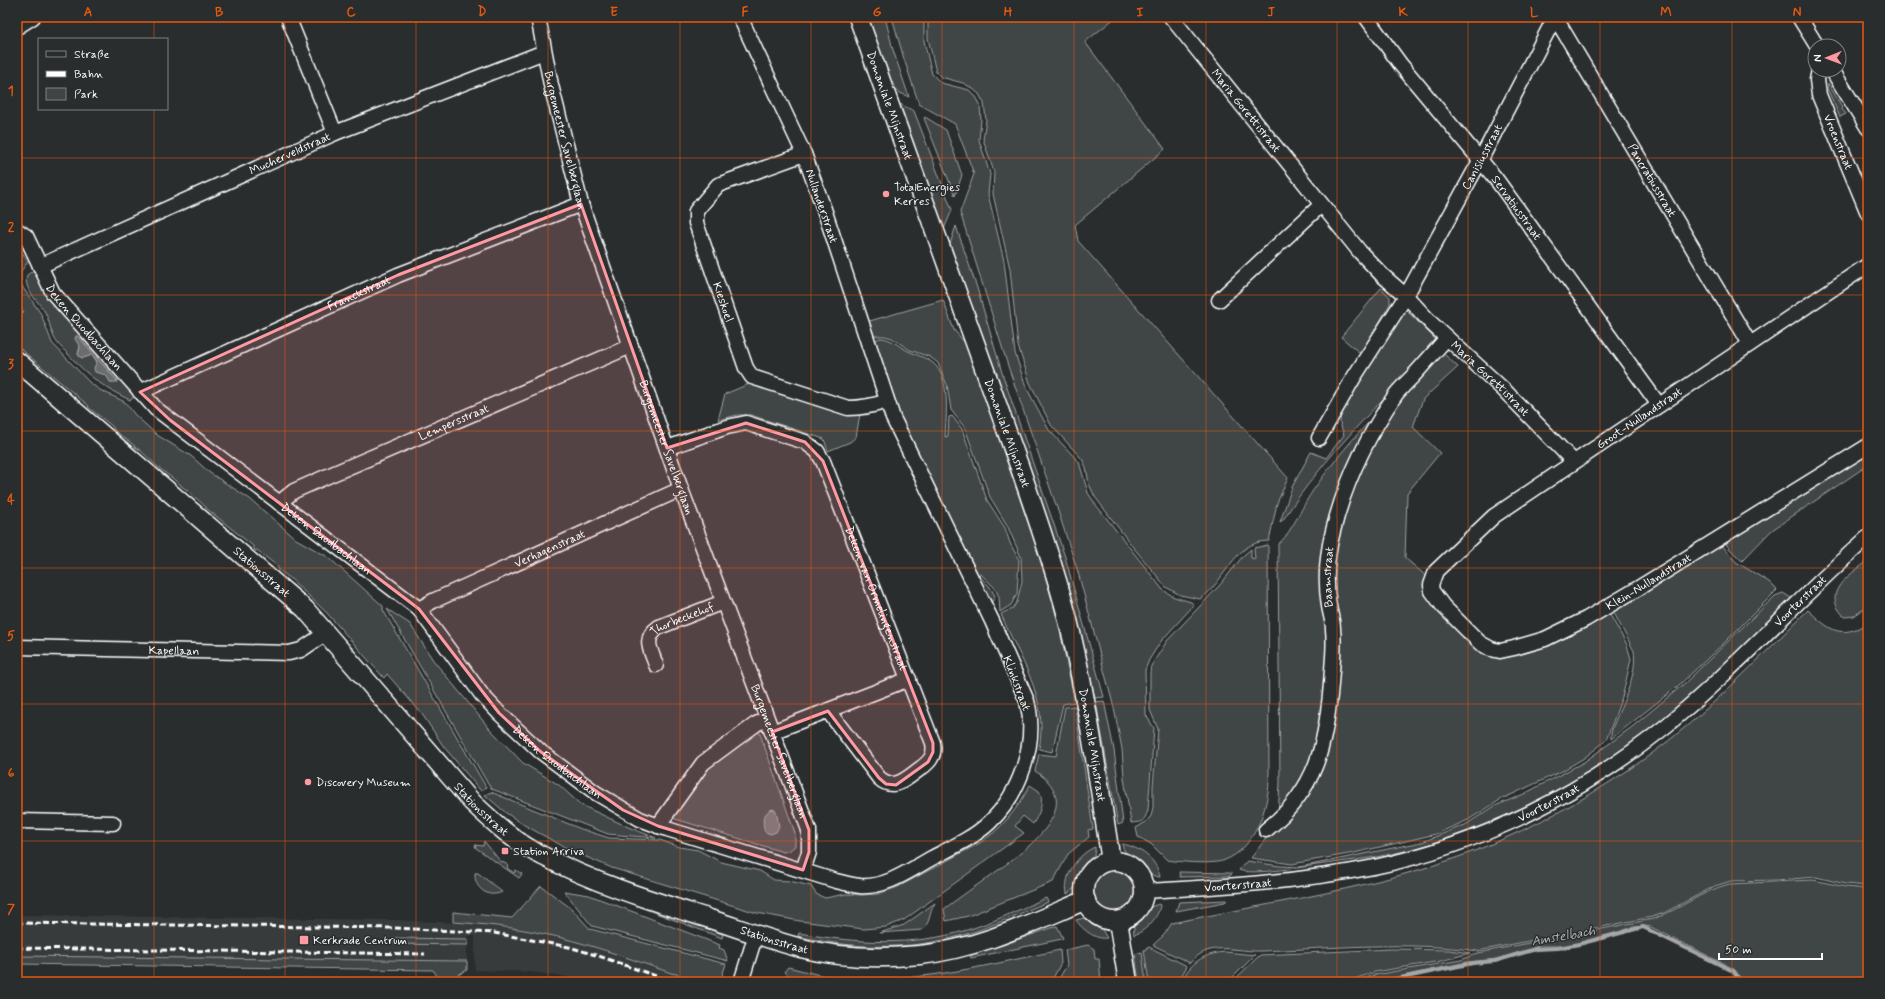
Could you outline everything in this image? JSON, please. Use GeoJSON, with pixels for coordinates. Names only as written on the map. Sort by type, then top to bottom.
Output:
{"type":"FeatureCollection","features":[{"type":"Feature","properties":{"kind":"main road","name":"Domaniale Mijnstraat"},"geometry":{"type":"LineString","coordinates":[[858,17],[1020,468],[1044,541],[1066,615],[1085,702],[1110,861]]}},
{"type":"Feature","properties":{"kind":"main road","name":"Stationsstraat"},"geometry":{"type":"LineString","coordinates":[[17,361],[305,609],[472,802],[517,840],[542,856],[608,885],[756,934],[803,949],[845,956],[918,955],[979,942],[1086,900]]}},
{"type":"Feature","properties":{"kind":"main road"},"geometry":{"type":"LineString","coordinates":[[1110,861],[1119,861],[1134,868],[1143,883],[1144,891],[1141,905],[1137,911],[1125,919],[1118,921],[1102,918],[1090,908],[1086,900],[1085,885],[1087,878],[1097,866],[1110,861]]}},
{"type":"Feature","properties":{"kind":"main road"},"geometry":{"type":"LineString","coordinates":[[1118,921],[1128,982]]}},
{"type":"Feature","properties":{"kind":"street"},"geometry":{"type":"LineString","coordinates":[[17,27],[33,17]]}},
{"type":"Feature","properties":{"kind":"street"},"geometry":{"type":"LineString","coordinates":[[288,17],[335,133]]}},
{"type":"Feature","properties":{"kind":"street","name":"Burgemeester Savelberglaan"},"geometry":{"type":"LineString","coordinates":[[538,17],[560,124],[582,204],[681,489],[809,830],[809,847],[803,870]]}},
{"type":"Feature","properties":{"kind":"street","name":"Nullanderstraat"},"geometry":{"type":"LineString","coordinates":[[740,17],[804,154],[824,209],[887,401]]}},
{"type":"Feature","properties":{"kind":"street","name":"Maria Gorettistraat"},"geometry":{"type":"LineString","coordinates":[[1171,17],[1321,205],[1378,271],[1406,296],[1447,338],[1504,390],[1574,462]]}},
{"type":"Feature","properties":{"kind":"street","name":"Servatiusstraat"},"geometry":{"type":"LineString","coordinates":[[1366,17],[1401,65],[1481,159],[1573,284],[1659,405]]}},
{"type":"Feature","properties":{"kind":"street","name":"Canisiusstraat"},"geometry":{"type":"LineString","coordinates":[[1406,296],[1481,159],[1555,17]]}},
{"type":"Feature","properties":{"kind":"street","name":"Pancratiusstraat"},"geometry":{"type":"LineString","coordinates":[[1555,17],[1750,344]]}},
{"type":"Feature","properties":{"kind":"street"},"geometry":{"type":"LineString","coordinates":[[1799,17],[1812,38]]}},
{"type":"Feature","properties":{"kind":"street","name":"Mucherveldstraat"},"geometry":{"type":"LineString","coordinates":[[40,266],[335,133],[544,52]]}},
{"type":"Feature","properties":{"kind":"street","name":"Vroenstraat"},"geometry":{"type":"LineString","coordinates":[[1817,78],[1819,95],[1868,213]]}},
{"type":"Feature","properties":{"kind":"street"},"geometry":{"type":"LineString","coordinates":[[1837,78],[1868,128]]}},
{"type":"Feature","properties":{"kind":"street","name":"Kieskoel"},"geometry":{"type":"LineString","coordinates":[[804,154],[723,182],[713,189],[695,214],[700,238],[746,368],[752,378],[848,408],[874,406],[887,401]]}},
{"type":"Feature","properties":{"kind":"street","name":"Franckstraat"},"geometry":{"type":"LineString","coordinates":[[140,392],[398,275],[582,204]]}},
{"type":"Feature","properties":{"kind":"street"},"geometry":{"type":"LineString","coordinates":[[1219,300],[1321,205]]}},
{"type":"Feature","properties":{"kind":"street","name":"Deken Quodbachlaan"},"geometry":{"type":"LineString","coordinates":[[17,230],[26,236],[53,293],[156,409],[419,609],[482,695],[527,740],[596,793],[623,810],[658,826],[803,870]]}},
{"type":"Feature","properties":{"kind":"street","name":"Groot-Nullandstraat"},"geometry":{"type":"LineString","coordinates":[[1432,591],[1430,585],[1436,571],[1472,535],[1506,507],[1868,265]]}},
{"type":"Feature","properties":{"kind":"street"},"geometry":{"type":"LineString","coordinates":[[1320,438],[1354,376],[1406,296]]}},
{"type":"Feature","properties":{"kind":"street","name":"Baamstraat"},"geometry":{"type":"LineString","coordinates":[[1266,830],[1279,819],[1300,795],[1323,747],[1334,651],[1333,628],[1327,581],[1333,532],[1344,496],[1364,450],[1396,394],[1447,338]]}},
{"type":"Feature","properties":{"kind":"street","name":"Lempersstraat"},"geometry":{"type":"LineString","coordinates":[[279,503],[294,491],[344,468],[631,346]]}},
{"type":"Feature","properties":{"kind":"street","name":"Klinkstraat"},"geometry":{"type":"LineString","coordinates":[[803,870],[836,881],[860,886],[870,886],[891,880],[946,850],[988,824],[1007,802],[1014,791],[1019,778],[1029,744],[1030,713],[1027,701],[992,621],[893,418],[887,401]]}},
{"type":"Feature","properties":{"kind":"street","name":"Deken van Ormelingenstraat"},"geometry":{"type":"LineString","coordinates":[[667,448],[727,427],[746,423],[798,439],[817,451],[828,473],[909,679],[933,743],[933,752],[928,762],[903,782],[896,785],[886,784],[879,778],[828,711]]}},
{"type":"Feature","properties":{"kind":"street","name":"Klein-Nullandstraat"},"geometry":{"type":"LineString","coordinates":[[1432,591],[1444,606],[1480,643],[1491,649],[1500,651],[1545,639],[1586,619],[1632,592],[1868,446]]}},
{"type":"Feature","properties":{"kind":"street","name":"Verhagenstraat"},"geometry":{"type":"LineString","coordinates":[[419,609],[433,601],[681,489]]}},
{"type":"Feature","properties":{"kind":"street","name":"Voorterstraat"},"geometry":{"type":"LineString","coordinates":[[1144,891],[1267,883],[1373,867],[1430,853],[1464,841],[1541,807],[1584,784],[1623,758],[1664,727],[1740,658],[1837,564],[1868,537]]}},
{"type":"Feature","properties":{"kind":"street","name":"Thorbeckehof"},"geometry":{"type":"LineString","coordinates":[[656,665],[648,643],[649,637],[654,630],[724,602]]}},
{"type":"Feature","properties":{"kind":"street","name":"Kapellaan"},"geometry":{"type":"LineString","coordinates":[[17,647],[289,653],[301,650],[326,633]]}},
{"type":"Feature","properties":{"kind":"street"},"geometry":{"type":"LineString","coordinates":[[658,826],[703,763],[756,724],[769,726],[828,711],[909,679]]}},
{"type":"Feature","properties":{"kind":"street"},"geometry":{"type":"LineString","coordinates":[[17,821],[113,823]]}},
{"type":"Feature","properties":{"kind":"street"},"geometry":{"type":"LineString","coordinates":[[741,982],[756,934]]}},
{"type":"Feature","properties":{"kind":"highlighted area"},"geometry":{"type":"Polygon","coordinates":[[[581,204],[667,448],[746,423],[805,442],[823,461],[933,743],[933,752],[928,762],[896,785],[886,784],[879,778],[828,711],[772,732],[809,830],[809,852],[803,870],[658,826],[623,810],[541,752],[499,713],[419,609],[170,420],[140,392],[398,275],[581,204]]]}},
{"type":"Feature","properties":{"kind":"shaded area"},"geometry":{"type":"Polygon","coordinates":[[[76,336],[78,336],[118,382],[110,382],[106,375],[95,372],[94,368],[97,361],[92,355],[83,358],[80,357],[78,354],[80,347],[75,339],[76,336]]]}},
{"type":"Feature","properties":{"kind":"shaded area"},"geometry":{"type":"Polygon","coordinates":[[[773,809],[776,811],[779,826],[776,832],[771,834],[765,832],[763,822],[765,815],[773,809]]]}},
{"type":"Feature","properties":{"kind":"shaded area"},"geometry":{"type":"Polygon","coordinates":[[[17,915],[394,920],[476,924],[515,928],[571,940],[678,974],[696,982],[605,982],[531,972],[475,970],[475,936],[467,936],[467,961],[17,956],[17,915]]]}},
{"type":"Feature","properties":{"kind":"green space"},"geometry":{"type":"Polygon","coordinates":[[[868,17],[885,17],[893,50],[909,97],[894,90],[868,17]]]}},
{"type":"Feature","properties":{"kind":"green space"},"geometry":{"type":"Polygon","coordinates":[[[892,17],[924,17],[924,41],[932,74],[941,83],[969,90],[980,104],[981,120],[979,140],[990,174],[988,194],[1004,261],[1015,353],[1026,387],[1049,430],[1079,462],[1088,493],[1096,505],[1163,590],[1174,597],[1191,602],[1194,605],[1161,641],[1149,660],[1145,670],[1146,715],[1154,728],[1148,810],[1144,820],[1140,822],[1131,823],[1124,778],[1122,749],[1114,708],[1078,572],[1008,366],[960,212],[974,174],[955,124],[919,104],[892,17]]]}},
{"type":"Feature","properties":{"kind":"green space"},"geometry":{"type":"Polygon","coordinates":[[[928,17],[1116,17],[1085,42],[1165,149],[1075,225],[1078,241],[1288,478],[1277,503],[1269,541],[1257,543],[1238,555],[1217,583],[1200,599],[1180,595],[1166,587],[1133,547],[1095,497],[1089,484],[1086,467],[1082,459],[1051,425],[1030,383],[1018,346],[1010,269],[993,194],[994,172],[983,139],[986,120],[984,103],[979,94],[972,88],[963,83],[941,77],[936,72],[928,38],[928,17]]]}},
{"type":"Feature","properties":{"kind":"green space"},"geometry":{"type":"Polygon","coordinates":[[[1828,83],[1842,107],[1841,108],[1846,114],[1840,117],[1827,88],[1828,83]]]}},
{"type":"Feature","properties":{"kind":"green space"},"geometry":{"type":"Polygon","coordinates":[[[900,104],[914,111],[952,210],[944,229],[900,104]]]}},
{"type":"Feature","properties":{"kind":"green space"},"geometry":{"type":"Polygon","coordinates":[[[925,117],[946,130],[962,175],[955,196],[924,118],[925,117]]]}},
{"type":"Feature","properties":{"kind":"green space"},"geometry":{"type":"Polygon","coordinates":[[[956,226],[977,288],[1003,376],[1065,557],[1104,697],[1095,698],[1081,640],[1048,526],[950,244],[956,226]]]}},
{"type":"Feature","properties":{"kind":"green space"},"geometry":{"type":"Polygon","coordinates":[[[17,244],[28,262],[21,271],[21,282],[23,288],[41,314],[52,343],[90,383],[100,390],[125,402],[135,415],[157,435],[191,456],[210,473],[250,499],[296,539],[328,557],[383,606],[383,610],[486,787],[481,791],[444,747],[422,714],[387,674],[384,678],[327,613],[291,579],[257,550],[255,551],[253,546],[206,508],[140,450],[134,447],[135,446],[115,431],[112,426],[88,407],[89,406],[17,346],[17,313],[24,312],[17,304],[17,244]]]}},
{"type":"Feature","properties":{"kind":"green space"},"geometry":{"type":"Polygon","coordinates":[[[35,269],[136,396],[130,400],[104,386],[83,369],[60,346],[53,335],[45,312],[29,290],[26,280],[27,275],[35,269]],[[78,336],[80,347],[78,354],[80,357],[83,358],[92,355],[111,382],[118,381],[78,336]]]}},
{"type":"Feature","properties":{"kind":"green space"},"geometry":{"type":"Polygon","coordinates":[[[1381,288],[1390,297],[1390,304],[1361,354],[1341,337],[1381,288]]]}},
{"type":"Feature","properties":{"kind":"green space"},"geometry":{"type":"Polygon","coordinates":[[[943,300],[954,330],[966,344],[1040,557],[1058,622],[1075,702],[1063,704],[1052,752],[1039,749],[1041,730],[1040,712],[1036,696],[1031,679],[1001,614],[1013,608],[1017,602],[1022,581],[1021,557],[1007,525],[990,497],[965,428],[951,410],[947,385],[938,363],[930,357],[910,350],[892,338],[885,336],[871,336],[866,322],[943,300]]]}},
{"type":"Feature","properties":{"kind":"green space"},"geometry":{"type":"Polygon","coordinates":[[[1409,313],[1435,339],[1432,346],[1354,430],[1316,474],[1280,522],[1292,487],[1311,452],[1326,458],[1344,435],[1340,423],[1341,413],[1398,318],[1409,313]]]}},
{"type":"Feature","properties":{"kind":"green space"},"geometry":{"type":"Polygon","coordinates":[[[880,338],[891,341],[930,361],[939,370],[943,378],[946,398],[945,437],[948,436],[949,417],[952,416],[962,429],[987,500],[1005,528],[1010,543],[1019,560],[1017,594],[1011,605],[1000,612],[999,597],[995,588],[981,574],[979,575],[990,587],[995,596],[992,602],[989,603],[900,420],[873,341],[880,338]]]}},
{"type":"Feature","properties":{"kind":"green space"},"geometry":{"type":"Polygon","coordinates":[[[1445,355],[1458,367],[1423,399],[1413,427],[1440,453],[1407,493],[1405,558],[1426,576],[1427,594],[1431,602],[1485,653],[1609,613],[1627,645],[1631,659],[1623,694],[1607,738],[1584,758],[1562,771],[1500,800],[1468,820],[1436,834],[1354,853],[1292,864],[1251,858],[1313,777],[1335,622],[1333,553],[1351,493],[1368,450],[1401,399],[1438,356],[1439,358],[1445,355]]]}},
{"type":"Feature","properties":{"kind":"green space"},"geometry":{"type":"Polygon","coordinates":[[[749,384],[845,413],[860,414],[856,437],[850,442],[828,451],[824,439],[751,415],[737,415],[718,420],[725,394],[749,384]]]}},
{"type":"Feature","properties":{"kind":"green space"},"geometry":{"type":"Polygon","coordinates":[[[1381,410],[1333,518],[1330,632],[1324,720],[1312,765],[1278,815],[1280,783],[1278,544],[1287,535],[1312,492],[1328,470],[1353,439],[1381,410]]]}},
{"type":"Feature","properties":{"kind":"green space"},"geometry":{"type":"Polygon","coordinates":[[[1868,454],[1868,465],[1772,530],[1742,561],[1725,542],[1868,454]]]}},
{"type":"Feature","properties":{"kind":"green space"},"geometry":{"type":"Polygon","coordinates":[[[1721,544],[1736,562],[1769,582],[1777,590],[1679,685],[1611,739],[1612,729],[1631,682],[1635,658],[1634,651],[1613,611],[1721,544]]]}},
{"type":"Feature","properties":{"kind":"green space"},"geometry":{"type":"Polygon","coordinates":[[[1268,545],[1269,781],[1266,804],[1258,827],[1244,847],[1235,855],[1220,862],[1205,863],[1167,860],[1151,844],[1138,837],[1136,828],[1146,822],[1151,816],[1153,807],[1153,786],[1158,729],[1150,710],[1151,666],[1167,641],[1220,585],[1243,556],[1251,549],[1251,558],[1255,559],[1254,548],[1268,545]]]}},
{"type":"Feature","properties":{"kind":"green space"},"geometry":{"type":"Polygon","coordinates":[[[1868,561],[1868,606],[1854,616],[1845,617],[1838,608],[1835,600],[1836,592],[1846,578],[1868,561]]]}},
{"type":"Feature","properties":{"kind":"green space"},"geometry":{"type":"Polygon","coordinates":[[[1783,593],[1791,598],[1693,693],[1630,744],[1562,788],[1489,823],[1451,837],[1402,852],[1280,870],[1246,872],[1239,870],[1247,861],[1299,867],[1320,863],[1422,842],[1465,825],[1495,806],[1524,794],[1584,762],[1632,727],[1685,683],[1775,596],[1783,593]]]}},
{"type":"Feature","properties":{"kind":"green space"},"geometry":{"type":"Polygon","coordinates":[[[387,609],[410,624],[433,660],[489,728],[523,763],[559,785],[581,805],[628,827],[656,838],[608,834],[492,789],[387,609]]]}},
{"type":"Feature","properties":{"kind":"green space"},"geometry":{"type":"Polygon","coordinates":[[[1808,610],[1829,627],[1843,632],[1850,631],[1868,623],[1868,886],[1845,884],[1816,877],[1778,880],[1731,881],[1715,886],[1664,913],[1652,917],[1478,951],[1424,946],[1370,946],[1262,951],[1216,949],[1204,952],[1190,963],[1153,945],[1164,935],[1172,923],[1326,893],[1403,874],[1477,850],[1521,831],[1565,809],[1627,771],[1669,741],[1730,687],[1808,610]]]}},
{"type":"Feature","properties":{"kind":"green space"},"geometry":{"type":"Polygon","coordinates":[[[1104,701],[1114,750],[1123,823],[1118,825],[1096,702],[1104,701]]]}},
{"type":"Feature","properties":{"kind":"green space"},"geometry":{"type":"Polygon","coordinates":[[[1075,706],[1093,829],[1088,830],[1089,837],[1068,854],[1053,882],[968,916],[946,921],[944,909],[1020,854],[1046,827],[1054,813],[1056,799],[1051,785],[1035,771],[1039,754],[1056,756],[1065,707],[1075,706]]]}},
{"type":"Feature","properties":{"kind":"green space"},"geometry":{"type":"Polygon","coordinates":[[[758,728],[795,833],[795,846],[789,851],[783,852],[669,817],[706,767],[758,728]]]}},
{"type":"Feature","properties":{"kind":"green space"},"geometry":{"type":"Polygon","coordinates":[[[1030,785],[1039,791],[1041,795],[1041,804],[1033,824],[1023,816],[1015,826],[1024,833],[904,920],[886,927],[864,929],[800,921],[757,913],[612,868],[570,850],[526,826],[506,813],[485,795],[491,792],[581,829],[609,838],[660,840],[679,847],[698,850],[721,862],[760,871],[774,880],[789,881],[811,886],[816,894],[825,898],[846,894],[878,894],[898,887],[978,844],[1001,826],[1014,811],[1030,785]]]}},
{"type":"Feature","properties":{"kind":"green space"},"geometry":{"type":"Polygon","coordinates":[[[484,841],[500,861],[508,865],[507,868],[514,873],[516,870],[522,874],[519,878],[476,848],[475,845],[483,846],[484,841]]]}},
{"type":"Feature","properties":{"kind":"green space"},"geometry":{"type":"Polygon","coordinates":[[[1122,844],[1141,851],[1151,859],[1160,877],[1149,873],[1137,865],[1123,849],[1122,844]]]}},
{"type":"Feature","properties":{"kind":"green space"},"geometry":{"type":"Polygon","coordinates":[[[1095,847],[1093,858],[1085,873],[1067,894],[1067,880],[1073,866],[1083,855],[1095,847]]]}},
{"type":"Feature","properties":{"kind":"green space"},"geometry":{"type":"Polygon","coordinates":[[[1114,869],[1126,873],[1132,879],[1136,891],[1132,903],[1126,909],[1114,913],[1102,909],[1096,903],[1092,891],[1096,879],[1102,873],[1114,869]]]}},
{"type":"Feature","properties":{"kind":"green space"},"geometry":{"type":"Polygon","coordinates":[[[1179,872],[1232,874],[1230,876],[1180,877],[1179,872]]]}},
{"type":"Feature","properties":{"kind":"green space"},"geometry":{"type":"Polygon","coordinates":[[[475,873],[478,873],[502,892],[492,894],[483,891],[477,883],[475,873]]]}},
{"type":"Feature","properties":{"kind":"green space"},"geometry":{"type":"Polygon","coordinates":[[[1813,880],[1846,887],[1868,889],[1868,982],[1744,982],[1734,969],[1651,927],[1646,926],[1633,927],[1604,937],[1564,946],[1539,946],[1497,959],[1467,962],[1393,978],[1354,982],[1374,975],[1461,960],[1478,953],[1653,919],[1672,911],[1709,891],[1729,884],[1813,880]]]}},
{"type":"Feature","properties":{"kind":"green space"},"geometry":{"type":"Polygon","coordinates":[[[541,886],[572,909],[590,929],[726,964],[720,982],[695,982],[677,974],[557,937],[507,927],[453,922],[453,912],[512,918],[541,886]]]}},
{"type":"Feature","properties":{"kind":"green space"},"geometry":{"type":"Polygon","coordinates":[[[564,891],[589,895],[720,945],[719,948],[724,950],[728,961],[592,926],[564,891]]]}},
{"type":"Feature","properties":{"kind":"green space"},"geometry":{"type":"Polygon","coordinates":[[[1046,898],[1048,902],[985,928],[963,935],[922,944],[901,946],[860,946],[839,944],[798,936],[799,933],[841,939],[883,942],[925,939],[977,927],[1046,898]]]}},
{"type":"Feature","properties":{"kind":"green space"},"geometry":{"type":"Polygon","coordinates":[[[630,900],[723,934],[722,938],[629,903],[630,900]]]}},
{"type":"Feature","properties":{"kind":"green space"},"geometry":{"type":"Polygon","coordinates":[[[1227,900],[1225,902],[1176,911],[1179,902],[1227,900]]]}},
{"type":"Feature","properties":{"kind":"green space"},"geometry":{"type":"Polygon","coordinates":[[[935,903],[927,925],[922,930],[879,933],[904,925],[935,903]]]}},
{"type":"Feature","properties":{"kind":"green space"},"geometry":{"type":"Polygon","coordinates":[[[1160,904],[1158,913],[1148,927],[1134,935],[1135,925],[1141,915],[1155,905],[1160,904]]]}},
{"type":"Feature","properties":{"kind":"green space"},"geometry":{"type":"Polygon","coordinates":[[[1084,918],[1099,925],[1107,938],[1094,936],[1085,930],[1076,920],[1084,918]]]}},
{"type":"Feature","properties":{"kind":"green space"},"geometry":{"type":"Polygon","coordinates":[[[1057,926],[1063,938],[1062,939],[971,958],[970,956],[1057,926]]]}},
{"type":"Feature","properties":{"kind":"green space"},"geometry":{"type":"Polygon","coordinates":[[[394,938],[468,939],[468,945],[393,944],[394,938]]]}},
{"type":"Feature","properties":{"kind":"green space"},"geometry":{"type":"Polygon","coordinates":[[[1088,945],[1094,949],[1095,959],[1099,959],[1101,982],[1057,982],[1067,965],[1065,950],[1088,945]]]}},
{"type":"Feature","properties":{"kind":"green space"},"geometry":{"type":"Polygon","coordinates":[[[1149,947],[1187,966],[1178,982],[1149,982],[1144,950],[1149,947]]]}},
{"type":"Feature","properties":{"kind":"green space"},"geometry":{"type":"Polygon","coordinates":[[[1391,949],[1449,950],[1470,953],[1441,961],[1375,972],[1346,982],[1232,982],[1260,955],[1391,949]]]}},
{"type":"Feature","properties":{"kind":"green space"},"geometry":{"type":"Polygon","coordinates":[[[1060,950],[1061,963],[1051,982],[857,982],[855,979],[907,978],[932,975],[1060,950]]]}},
{"type":"Feature","properties":{"kind":"green space"},"geometry":{"type":"Polygon","coordinates":[[[1142,952],[1146,982],[1139,982],[1135,954],[1142,952]]]}},
{"type":"Feature","properties":{"kind":"green space"},"geometry":{"type":"Polygon","coordinates":[[[1225,952],[1255,955],[1228,982],[1181,982],[1189,969],[1198,960],[1210,955],[1225,952]]]}},
{"type":"Feature","properties":{"kind":"green space"},"geometry":{"type":"Polygon","coordinates":[[[17,956],[467,961],[467,970],[449,980],[440,980],[433,970],[17,964],[17,956]]]}},
{"type":"Feature","properties":{"kind":"green space"},"geometry":{"type":"Polygon","coordinates":[[[788,967],[824,976],[820,982],[798,982],[784,972],[788,967]]]}},
{"type":"Feature","properties":{"kind":"waterway","name":"Amstelbach"},"geometry":{"type":"LineString","coordinates":[[1375,982],[1392,980],[1473,963],[1495,961],[1536,949],[1558,948],[1579,944],[1643,927],[1733,971],[1741,982]]}},
{"type":"Feature","properties":{"kind":"railway"},"geometry":{"type":"LineString","coordinates":[[17,923],[394,928],[494,933],[569,947],[673,982]]}},
{"type":"Feature","properties":{"kind":"railway"},"geometry":{"type":"LineString","coordinates":[[17,948],[425,954]]}},
{"type":"Feature","properties":{"kind":"place","name":"TotalEnergies Kerres"},"geometry":{"type":"Point","coordinates":[886,194]}},
{"type":"Feature","properties":{"kind":"place","name":"Discovery Museum"},"geometry":{"type":"Point","coordinates":[308,782]}},
{"type":"Feature","properties":{"kind":"place","name":"Station Arriva"},"geometry":{"type":"Point","coordinates":[505,851]}},
{"type":"Feature","properties":{"kind":"place","name":"Kerkrade Centrum"},"geometry":{"type":"Point","coordinates":[304,940]}}]}
